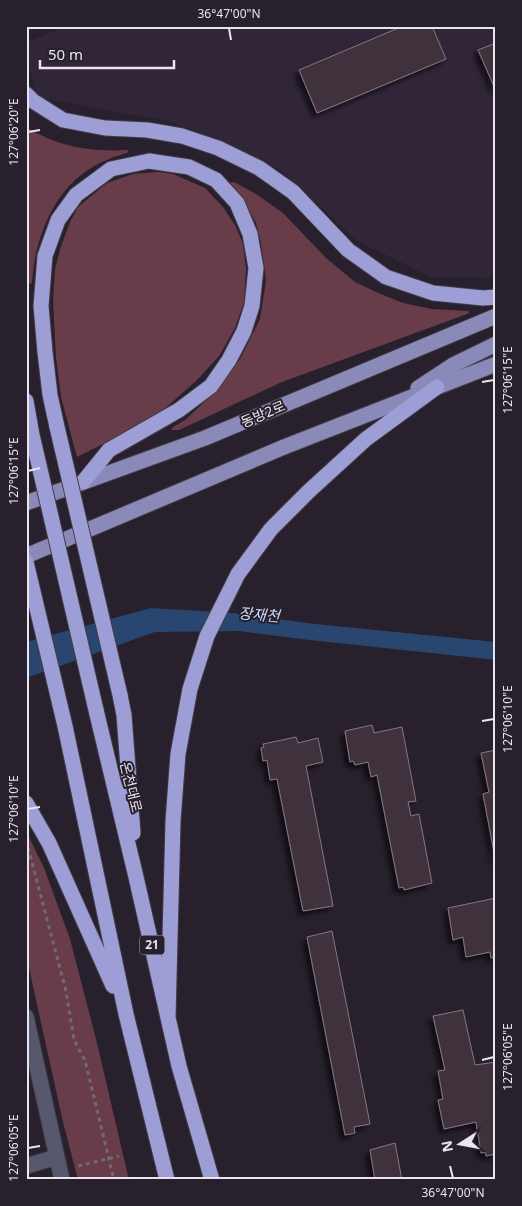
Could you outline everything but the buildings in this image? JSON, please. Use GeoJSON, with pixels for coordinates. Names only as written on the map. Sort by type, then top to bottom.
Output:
{"type":"FeatureCollection","features":[{"type":"Feature","properties":{"kind":"highway"},"geometry":{"type":"LineString","coordinates":[[26,94],[33,101],[63,120],[105,128],[146,130],[173,134],[218,148],[259,168],[293,192],[348,250],[386,277],[433,293],[483,298],[496,297]]}},
{"type":"Feature","properties":{"kind":"highway"},"geometry":{"type":"LineString","coordinates":[[83,482],[109,450],[179,410],[211,386],[229,360],[244,331],[252,306],[256,268],[250,234],[236,203],[216,180],[189,167],[149,161],[112,170],[76,195],[58,220],[45,256],[41,306],[50,395],[124,715],[136,877]]}},
{"type":"Feature","properties":{"kind":"highway"},"geometry":{"type":"LineString","coordinates":[[168,1017],[173,821],[178,754],[190,689],[207,636],[238,574],[271,529],[308,491],[366,439],[437,387]]}},
{"type":"Feature","properties":{"kind":"highway","name":"온천대로"},"geometry":{"type":"LineString","coordinates":[[26,401],[32,435],[179,1066],[212,1180]]}},
{"type":"Feature","properties":{"kind":"highway"},"geometry":{"type":"LineString","coordinates":[[26,562],[65,726],[126,1014],[166,1180]]}},
{"type":"Feature","properties":{"kind":"highway"},"geometry":{"type":"LineString","coordinates":[[26,803],[49,843],[126,1014]]}},
{"type":"Feature","properties":{"kind":"main road","name":"동방2로"},"geometry":{"type":"LineString","coordinates":[[26,503],[205,438],[496,316]]}},
{"type":"Feature","properties":{"kind":"main road"},"geometry":{"type":"LineString","coordinates":[[394,404],[453,365],[496,344]]}},
{"type":"Feature","properties":{"kind":"main road"},"geometry":{"type":"LineString","coordinates":[[33,554],[284,447],[496,364]]}},
{"type":"Feature","properties":{"kind":"street"},"geometry":{"type":"LineString","coordinates":[[26,1017],[62,1180]]}},
{"type":"Feature","properties":{"kind":"street"},"geometry":{"type":"LineString","coordinates":[[26,1166],[57,1157]]}},
{"type":"Feature","properties":{"kind":"path"},"geometry":{"type":"LineString","coordinates":[[26,840],[66,991],[74,1040],[84,1060],[114,1180]]}},
{"type":"Feature","properties":{"kind":"path"},"geometry":{"type":"LineString","coordinates":[[78,1166],[120,1156]]}},
{"type":"Feature","properties":{"kind":"shaded area"},"geometry":{"type":"Polygon","coordinates":[[[66,26],[496,26],[496,275],[489,278],[431,277],[356,240],[280,169],[195,131],[168,121],[36,97],[26,43],[66,26]]]}},
{"type":"Feature","properties":{"kind":"shaded area"},"geometry":{"type":"Polygon","coordinates":[[[26,127],[50,139],[75,147],[101,150],[128,150],[127,153],[111,158],[91,168],[76,179],[63,193],[52,209],[44,227],[38,245],[32,283],[27,285],[26,127]]]}},
{"type":"Feature","properties":{"kind":"shaded area"},"geometry":{"type":"Polygon","coordinates":[[[158,172],[173,174],[205,188],[223,207],[236,227],[243,244],[246,269],[244,302],[235,328],[219,356],[196,381],[163,410],[77,457],[61,397],[56,357],[53,300],[55,269],[61,246],[78,207],[107,183],[133,174],[158,172]]]}},
{"type":"Feature","properties":{"kind":"shaded area"},"geometry":{"type":"Polygon","coordinates":[[[234,182],[256,194],[283,213],[326,258],[355,282],[403,303],[432,309],[468,311],[469,313],[282,382],[179,430],[171,430],[212,395],[240,359],[260,319],[266,281],[261,243],[256,223],[243,201],[229,183],[234,182]]]}},
{"type":"Feature","properties":{"kind":"shaded area"},"geometry":{"type":"Polygon","coordinates":[[[26,831],[44,868],[70,939],[129,1180],[78,1180],[62,1118],[26,954],[26,831]]]}},
{"type":"Feature","properties":{"kind":"water"},"geometry":{"type":"Polygon","coordinates":[[[151,608],[232,613],[315,624],[496,642],[496,660],[239,631],[155,632],[26,678],[26,642],[151,608]]]}},
{"type":"Feature","properties":{"kind":"water label","name":"장재천"},"geometry":{"type":"Point","coordinates":[259,615]}}]}
